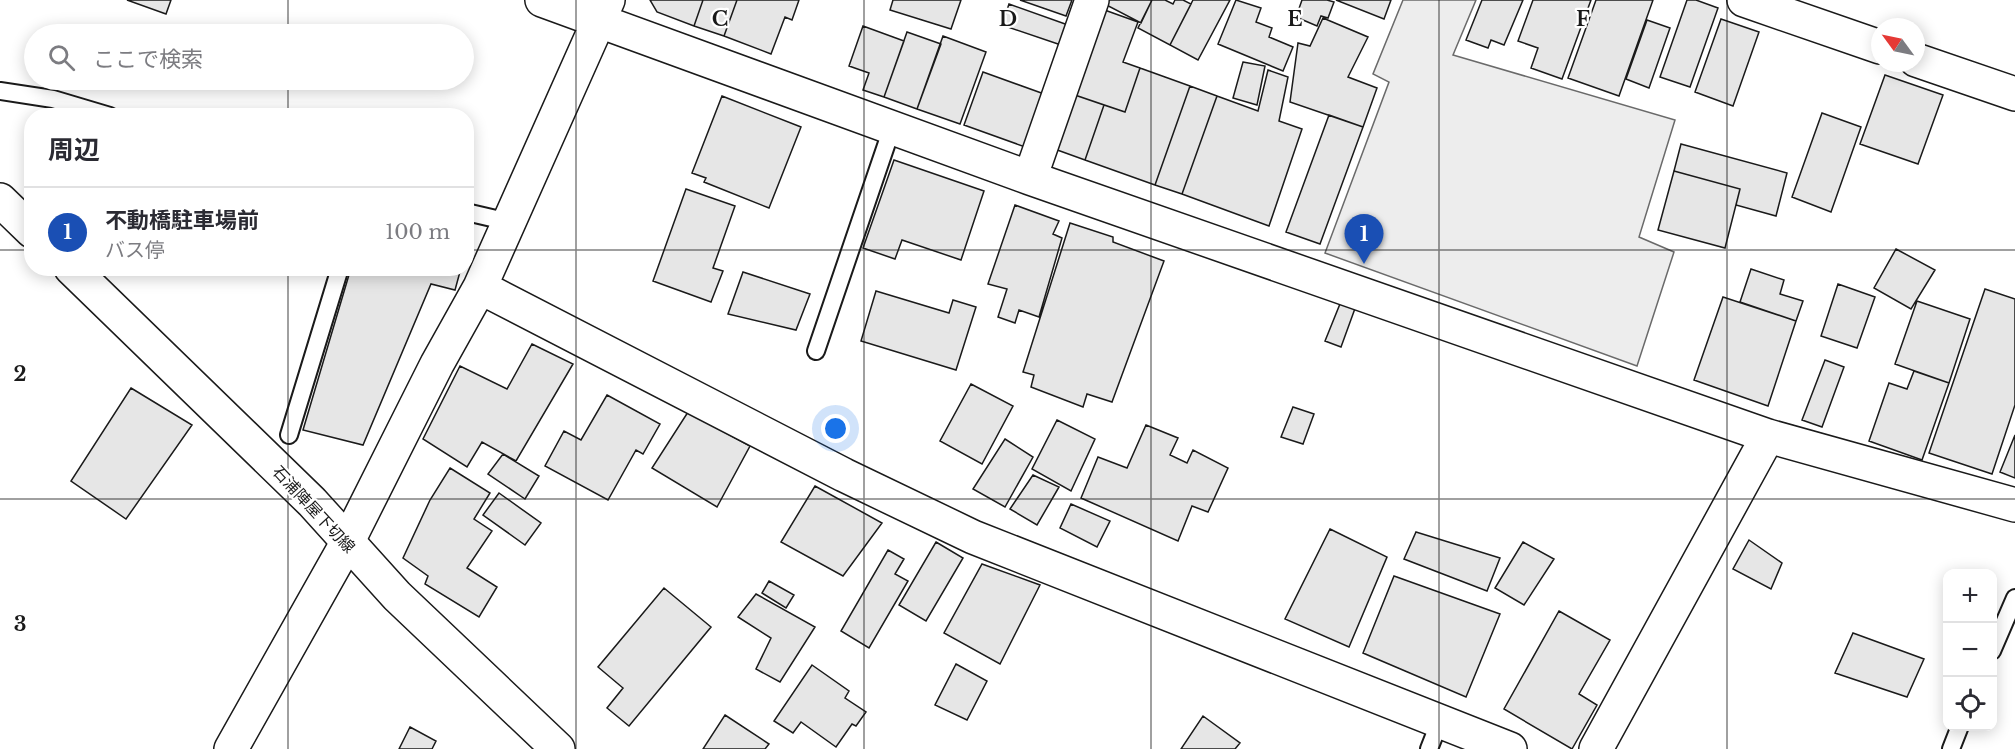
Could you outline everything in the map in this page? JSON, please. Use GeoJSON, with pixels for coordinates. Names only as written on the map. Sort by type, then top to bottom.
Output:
{"type":"FeatureCollection","features":[{"type":"Feature","properties":{"kind":"street"},"geometry":{"type":"LineString","coordinates":[[542,0],[604,11],[892,128],[1768,436],[2015,505]]}},
{"type":"Feature","properties":{"kind":"street"},"geometry":{"type":"LineString","coordinates":[[1030,178],[1092,0]]}},
{"type":"Feature","properties":{"kind":"street"},"geometry":{"type":"LineString","coordinates":[[1744,0],[1871,44]]}},
{"type":"Feature","properties":{"kind":"street"},"geometry":{"type":"LineString","coordinates":[[231,749],[347,543],[437,364],[480,287],[604,11]]}},
{"type":"Feature","properties":{"kind":"street"},"geometry":{"type":"LineString","coordinates":[[1925,63],[2015,94]]}},
{"type":"Feature","properties":{"kind":"street"},"geometry":{"type":"LineString","coordinates":[[0,200],[24,223]]}},
{"type":"Feature","properties":{"kind":"street","name":"石浦陣屋下切線"},"geometry":{"type":"LineString","coordinates":[[79,276],[312,502],[397,596],[558,749]]}},
{"type":"Feature","properties":{"kind":"street"},"geometry":{"type":"LineString","coordinates":[[480,287],[844,475],[973,537],[1434,735],[1510,749]]}},
{"type":"Feature","properties":{"kind":"street"},"geometry":{"type":"LineString","coordinates":[[1596,749],[1768,436]]}},
{"type":"Feature","properties":{"kind":"lane"},"geometry":{"type":"LineString","coordinates":[[0,91],[53,99],[83,108]]}},
{"type":"Feature","properties":{"kind":"lane"},"geometry":{"type":"LineString","coordinates":[[816,351],[892,128]]}},
{"type":"Feature","properties":{"kind":"lane"},"geometry":{"type":"LineString","coordinates":[[474,214],[509,222]]}},
{"type":"Feature","properties":{"kind":"lane"},"geometry":{"type":"LineString","coordinates":[[289,435],[338,276]]}},
{"type":"Feature","properties":{"kind":"lane"},"geometry":{"type":"LineString","coordinates":[[1997,639],[2015,598]]}},
{"type":"Feature","properties":{"kind":"lane"},"geometry":{"type":"LineString","coordinates":[[1951,749],[1958,731]]}},
{"type":"Feature","properties":{"kind":"shaded area"},"geometry":{"type":"Polygon","coordinates":[[[1403,0],[1476,0],[1453,55],[1675,120],[1639,237],[1674,252],[1637,366],[1325,253],[1389,82],[1373,74],[1403,0]]]}},
{"type":"Feature","properties":{"kind":"building"},"geometry":{"type":"Polygon","coordinates":[[[127,0],[171,0],[166,14],[127,0]]]}},
{"type":"Feature","properties":{"kind":"building"},"geometry":{"type":"Polygon","coordinates":[[[650,0],[703,0],[694,26],[657,12],[650,0]]]}},
{"type":"Feature","properties":{"kind":"building"},"geometry":{"type":"Polygon","coordinates":[[[703,0],[737,0],[724,36],[694,26],[703,0]]]}},
{"type":"Feature","properties":{"kind":"building"},"geometry":{"type":"Polygon","coordinates":[[[737,0],[799,0],[792,20],[785,17],[771,54],[724,36],[737,0]]]}},
{"type":"Feature","properties":{"kind":"building"},"geometry":{"type":"Polygon","coordinates":[[[893,0],[961,0],[951,29],[890,10],[893,0]]]}},
{"type":"Feature","properties":{"kind":"building"},"geometry":{"type":"Polygon","coordinates":[[[1020,0],[1072,0],[1066,16],[1020,0]]]}},
{"type":"Feature","properties":{"kind":"building"},"geometry":{"type":"Polygon","coordinates":[[[1097,0],[1152,0],[1141,23],[1097,0]]]}},
{"type":"Feature","properties":{"kind":"building"},"geometry":{"type":"Polygon","coordinates":[[[1152,0],[1165,0],[1173,4],[1175,0],[1183,0],[1191,4],[1170,45],[1138,28],[1152,0]]]}},
{"type":"Feature","properties":{"kind":"building"},"geometry":{"type":"Polygon","coordinates":[[[1193,0],[1230,0],[1198,60],[1170,45],[1193,0]]]}},
{"type":"Feature","properties":{"kind":"building"},"geometry":{"type":"Polygon","coordinates":[[[1236,0],[1261,8],[1256,22],[1272,28],[1269,37],[1293,47],[1283,71],[1218,44],[1236,0]]]}},
{"type":"Feature","properties":{"kind":"building"},"geometry":{"type":"Polygon","coordinates":[[[1302,0],[1334,2],[1328,18],[1321,16],[1317,26],[1296,17],[1302,0]]]}},
{"type":"Feature","properties":{"kind":"building"},"geometry":{"type":"Polygon","coordinates":[[[1336,0],[1391,0],[1384,19],[1336,0]]]}},
{"type":"Feature","properties":{"kind":"building"},"geometry":{"type":"Polygon","coordinates":[[[1482,0],[1523,0],[1504,45],[1491,40],[1488,48],[1466,40],[1482,0]]]}},
{"type":"Feature","properties":{"kind":"building"},"geometry":{"type":"Polygon","coordinates":[[[1533,0],[1591,0],[1562,79],[1531,68],[1538,48],[1518,41],[1533,0]]]}},
{"type":"Feature","properties":{"kind":"building"},"geometry":{"type":"Polygon","coordinates":[[[1596,0],[1653,0],[1619,96],[1568,78],[1596,0]]]}},
{"type":"Feature","properties":{"kind":"building"},"geometry":{"type":"Polygon","coordinates":[[[1687,0],[1696,0],[1718,8],[1690,87],[1660,77],[1687,0]]]}},
{"type":"Feature","properties":{"kind":"building"},"geometry":{"type":"Polygon","coordinates":[[[1009,4],[1068,25],[1061,45],[1002,25],[1009,4]]]}},
{"type":"Feature","properties":{"kind":"building"},"geometry":{"type":"Polygon","coordinates":[[[1099,8],[1138,22],[1123,62],[1140,68],[1125,112],[1069,93],[1099,8]]]}},
{"type":"Feature","properties":{"kind":"building"},"geometry":{"type":"Polygon","coordinates":[[[1323,18],[1368,37],[1348,77],[1377,88],[1363,127],[1290,102],[1298,43],[1310,46],[1323,18]]]}},
{"type":"Feature","properties":{"kind":"building"},"geometry":{"type":"Polygon","coordinates":[[[1721,19],[1759,32],[1733,106],[1695,92],[1721,19]]]}},
{"type":"Feature","properties":{"kind":"building"},"geometry":{"type":"Polygon","coordinates":[[[1647,20],[1670,28],[1649,88],[1626,79],[1647,20]]]}},
{"type":"Feature","properties":{"kind":"building"},"geometry":{"type":"Polygon","coordinates":[[[863,26],[904,41],[884,97],[863,90],[869,73],[849,66],[863,26]]]}},
{"type":"Feature","properties":{"kind":"building"},"geometry":{"type":"Polygon","coordinates":[[[907,32],[941,44],[917,109],[884,97],[907,32]]]}},
{"type":"Feature","properties":{"kind":"building"},"geometry":{"type":"Polygon","coordinates":[[[943,36],[986,52],[960,124],[917,109],[943,36]]]}},
{"type":"Feature","properties":{"kind":"building"},"geometry":{"type":"Polygon","coordinates":[[[1243,62],[1265,66],[1257,105],[1233,98],[1243,62]]]}},
{"type":"Feature","properties":{"kind":"building"},"geometry":{"type":"Polygon","coordinates":[[[1140,68],[1190,86],[1155,185],[1085,160],[1104,105],[1125,112],[1140,68]]]}},
{"type":"Feature","properties":{"kind":"building"},"geometry":{"type":"Polygon","coordinates":[[[1268,70],[1288,77],[1279,121],[1302,129],[1269,226],[1182,194],[1217,96],[1258,111],[1268,70]]]}},
{"type":"Feature","properties":{"kind":"building"},"geometry":{"type":"Polygon","coordinates":[[[983,72],[1047,95],[1028,148],[964,125],[983,72]]]}},
{"type":"Feature","properties":{"kind":"building"},"geometry":{"type":"Polygon","coordinates":[[[1885,75],[1943,95],[1918,164],[1860,144],[1885,75]]]}},
{"type":"Feature","properties":{"kind":"building"},"geometry":{"type":"Polygon","coordinates":[[[1190,86],[1217,96],[1182,194],[1155,185],[1190,86]]]}},
{"type":"Feature","properties":{"kind":"building"},"geometry":{"type":"Polygon","coordinates":[[[1069,93],[1104,105],[1085,160],[1049,147],[1069,93]]]}},
{"type":"Feature","properties":{"kind":"building"},"geometry":{"type":"Polygon","coordinates":[[[722,96],[801,127],[769,208],[704,182],[706,178],[692,173],[722,96]]]}},
{"type":"Feature","properties":{"kind":"building"},"geometry":{"type":"Polygon","coordinates":[[[1822,113],[1861,127],[1831,212],[1792,197],[1822,113]]]}},
{"type":"Feature","properties":{"kind":"building"},"geometry":{"type":"Polygon","coordinates":[[[1329,115],[1363,127],[1320,244],[1286,232],[1329,115]]]}},
{"type":"Feature","properties":{"kind":"building"},"geometry":{"type":"Polygon","coordinates":[[[1681,144],[1787,173],[1776,216],[1736,205],[1740,189],[1674,171],[1681,144]]]}},
{"type":"Feature","properties":{"kind":"building"},"geometry":{"type":"Polygon","coordinates":[[[894,160],[984,191],[961,260],[902,240],[895,259],[863,248],[894,160]]]}},
{"type":"Feature","properties":{"kind":"building"},"geometry":{"type":"Polygon","coordinates":[[[1674,171],[1740,189],[1725,248],[1658,230],[1674,171]]]}},
{"type":"Feature","properties":{"kind":"building"},"geometry":{"type":"Polygon","coordinates":[[[686,189],[735,206],[713,268],[723,271],[711,302],[653,281],[686,189]]]}},
{"type":"Feature","properties":{"kind":"building"},"geometry":{"type":"Polygon","coordinates":[[[1015,205],[1059,221],[1053,234],[1062,238],[1039,317],[1019,310],[1015,323],[998,317],[1007,289],[988,284],[1015,205]]]}},
{"type":"Feature","properties":{"kind":"building"},"geometry":{"type":"Polygon","coordinates":[[[1070,223],[1113,237],[1113,242],[1164,261],[1112,402],[1087,394],[1083,407],[1031,387],[1034,375],[1023,372],[1070,223]]]}},
{"type":"Feature","properties":{"kind":"building"},"geometry":{"type":"Polygon","coordinates":[[[1896,249],[1935,270],[1911,309],[1874,288],[1896,249]]]}},
{"type":"Feature","properties":{"kind":"building"},"geometry":{"type":"Polygon","coordinates":[[[1751,269],[1784,280],[1780,294],[1803,301],[1796,321],[1740,302],[1751,269]]]}},
{"type":"Feature","properties":{"kind":"building"},"geometry":{"type":"Polygon","coordinates":[[[743,272],[810,294],[796,330],[728,314],[743,272]]]}},
{"type":"Feature","properties":{"kind":"building"},"geometry":{"type":"Polygon","coordinates":[[[349,276],[459,276],[455,290],[431,284],[363,445],[303,430],[349,276]]]}},
{"type":"Feature","properties":{"kind":"building"},"geometry":{"type":"Polygon","coordinates":[[[1838,284],[1875,297],[1857,348],[1821,336],[1838,284]]]}},
{"type":"Feature","properties":{"kind":"building"},"geometry":{"type":"Polygon","coordinates":[[[1985,289],[2015,299],[2015,405],[1992,474],[1929,453],[1985,289]]]}},
{"type":"Feature","properties":{"kind":"building"},"geometry":{"type":"Polygon","coordinates":[[[876,291],[949,313],[953,300],[976,307],[956,370],[861,341],[876,291]]]}},
{"type":"Feature","properties":{"kind":"building"},"geometry":{"type":"Polygon","coordinates":[[[1723,297],[1796,321],[1768,406],[1694,380],[1723,297]]]}},
{"type":"Feature","properties":{"kind":"building"},"geometry":{"type":"Polygon","coordinates":[[[1342,299],[1357,303],[1341,347],[1325,341],[1342,299]]]}},
{"type":"Feature","properties":{"kind":"building"},"geometry":{"type":"Polygon","coordinates":[[[1917,301],[1970,319],[1949,383],[1895,364],[1917,301]]]}},
{"type":"Feature","properties":{"kind":"building"},"geometry":{"type":"Polygon","coordinates":[[[532,344],[573,364],[516,461],[482,442],[467,467],[423,439],[460,366],[507,389],[532,344]]]}},
{"type":"Feature","properties":{"kind":"building"},"geometry":{"type":"Polygon","coordinates":[[[1825,360],[1844,367],[1822,427],[1802,420],[1825,360]]]}},
{"type":"Feature","properties":{"kind":"building"},"geometry":{"type":"Polygon","coordinates":[[[1914,371],[1949,383],[1922,460],[1869,441],[1889,383],[1907,389],[1914,371]]]}},
{"type":"Feature","properties":{"kind":"building"},"geometry":{"type":"Polygon","coordinates":[[[971,384],[1013,406],[982,464],[940,441],[971,384]]]}},
{"type":"Feature","properties":{"kind":"building"},"geometry":{"type":"Polygon","coordinates":[[[131,388],[192,425],[126,519],[71,481],[131,388]]]}},
{"type":"Feature","properties":{"kind":"building"},"geometry":{"type":"Polygon","coordinates":[[[607,395],[660,424],[643,454],[636,450],[608,500],[545,466],[564,431],[581,440],[607,395]]]}},
{"type":"Feature","properties":{"kind":"building"},"geometry":{"type":"Polygon","coordinates":[[[1293,407],[1314,414],[1303,444],[1281,437],[1293,407]]]}},
{"type":"Feature","properties":{"kind":"building"},"geometry":{"type":"Polygon","coordinates":[[[688,412],[750,446],[717,507],[652,468],[688,412]]]}},
{"type":"Feature","properties":{"kind":"building"},"geometry":{"type":"Polygon","coordinates":[[[1057,420],[1095,439],[1071,491],[1032,469],[1057,420]]]}},
{"type":"Feature","properties":{"kind":"building"},"geometry":{"type":"Polygon","coordinates":[[[1146,425],[1178,438],[1170,455],[1187,463],[1193,450],[1228,468],[1208,512],[1192,506],[1178,541],[1081,498],[1098,457],[1127,468],[1146,425]]]}},
{"type":"Feature","properties":{"kind":"building"},"geometry":{"type":"Polygon","coordinates":[[[2015,435],[2015,478],[2000,472],[2015,435]]]}},
{"type":"Feature","properties":{"kind":"building"},"geometry":{"type":"Polygon","coordinates":[[[1005,439],[1033,457],[1005,507],[973,489],[1005,439]]]}},
{"type":"Feature","properties":{"kind":"building"},"geometry":{"type":"Polygon","coordinates":[[[503,454],[539,476],[525,499],[488,474],[503,454]]]}},
{"type":"Feature","properties":{"kind":"building"},"geometry":{"type":"Polygon","coordinates":[[[450,468],[490,493],[474,519],[492,531],[467,568],[497,587],[479,617],[425,584],[428,576],[403,558],[430,500],[450,468]]]}},
{"type":"Feature","properties":{"kind":"building"},"geometry":{"type":"Polygon","coordinates":[[[1033,475],[1059,487],[1037,525],[1010,509],[1033,475]]]}},
{"type":"Feature","properties":{"kind":"building"},"geometry":{"type":"Polygon","coordinates":[[[815,486],[882,523],[843,576],[781,542],[815,486]]]}},
{"type":"Feature","properties":{"kind":"building"},"geometry":{"type":"Polygon","coordinates":[[[499,493],[541,523],[525,545],[483,515],[499,493]]]}},
{"type":"Feature","properties":{"kind":"building"},"geometry":{"type":"Polygon","coordinates":[[[1071,504],[1110,521],[1097,547],[1060,528],[1071,504]]]}},
{"type":"Feature","properties":{"kind":"building"},"geometry":{"type":"Polygon","coordinates":[[[1330,529],[1387,557],[1349,647],[1285,619],[1330,529]]]}},
{"type":"Feature","properties":{"kind":"building"},"geometry":{"type":"Polygon","coordinates":[[[1416,532],[1500,558],[1487,591],[1404,559],[1416,532]]]}},
{"type":"Feature","properties":{"kind":"building"},"geometry":{"type":"Polygon","coordinates":[[[1749,540],[1782,563],[1771,589],[1733,569],[1749,540]]]}},
{"type":"Feature","properties":{"kind":"building"},"geometry":{"type":"Polygon","coordinates":[[[936,542],[963,558],[926,621],[899,605],[936,542]]]}},
{"type":"Feature","properties":{"kind":"building"},"geometry":{"type":"Polygon","coordinates":[[[1523,542],[1554,559],[1524,605],[1495,588],[1523,542]]]}},
{"type":"Feature","properties":{"kind":"building"},"geometry":{"type":"Polygon","coordinates":[[[888,550],[904,559],[895,574],[908,581],[869,648],[841,631],[888,550]]]}},
{"type":"Feature","properties":{"kind":"building"},"geometry":{"type":"Polygon","coordinates":[[[982,564],[1040,585],[1000,664],[944,633],[982,564]]]}},
{"type":"Feature","properties":{"kind":"building"},"geometry":{"type":"Polygon","coordinates":[[[1394,576],[1500,614],[1466,697],[1363,653],[1394,576]]]}},
{"type":"Feature","properties":{"kind":"building"},"geometry":{"type":"Polygon","coordinates":[[[769,581],[794,595],[786,608],[762,593],[769,581]]]}},
{"type":"Feature","properties":{"kind":"building"},"geometry":{"type":"Polygon","coordinates":[[[664,588],[711,627],[629,726],[607,708],[623,688],[598,667],[664,588]]]}},
{"type":"Feature","properties":{"kind":"building"},"geometry":{"type":"Polygon","coordinates":[[[756,594],[815,627],[780,682],[756,669],[771,638],[738,617],[756,594]]]}},
{"type":"Feature","properties":{"kind":"building"},"geometry":{"type":"Polygon","coordinates":[[[1559,611],[1610,640],[1579,694],[1597,705],[1572,749],[1504,709],[1559,611]]]}},
{"type":"Feature","properties":{"kind":"building"},"geometry":{"type":"Polygon","coordinates":[[[1853,633],[1924,659],[1907,697],[1835,673],[1853,633]]]}},
{"type":"Feature","properties":{"kind":"building"},"geometry":{"type":"Polygon","coordinates":[[[956,664],[987,681],[967,720],[935,705],[956,664]]]}},
{"type":"Feature","properties":{"kind":"building"},"geometry":{"type":"Polygon","coordinates":[[[812,665],[849,691],[845,698],[866,712],[856,726],[852,724],[836,747],[801,722],[793,733],[774,721],[812,665]]]}},
{"type":"Feature","properties":{"kind":"building"},"geometry":{"type":"Polygon","coordinates":[[[725,715],[769,744],[765,749],[703,749],[725,715]]]}},
{"type":"Feature","properties":{"kind":"building"},"geometry":{"type":"Polygon","coordinates":[[[1203,716],[1240,743],[1235,749],[1181,749],[1203,716]]]}},
{"type":"Feature","properties":{"kind":"building"},"geometry":{"type":"Polygon","coordinates":[[[410,727],[436,741],[432,749],[399,749],[410,727]]]}},
{"type":"Feature","properties":{"kind":"place","name":"不動橋駐車場前"},"geometry":{"type":"Point","coordinates":[1364,264]}}]}
